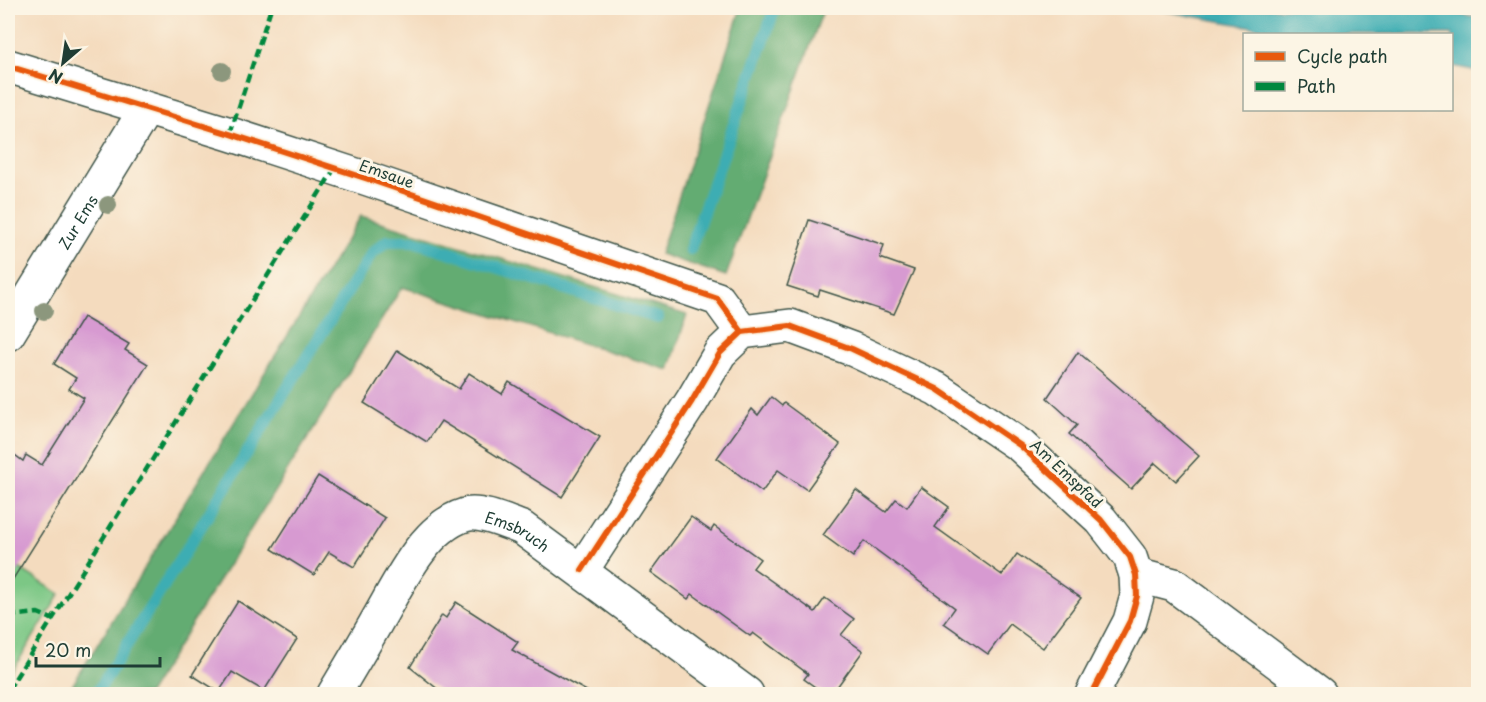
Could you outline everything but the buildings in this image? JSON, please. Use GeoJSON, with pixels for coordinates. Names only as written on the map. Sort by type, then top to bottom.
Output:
{"type":"FeatureCollection","features":[{"type":"Feature","properties":{"kind":"street","name":"Emsaue"},"geometry":{"type":"LineString","coordinates":[[8,66],[368,178],[718,299],[742,332]]}},
{"type":"Feature","properties":{"kind":"street","name":"Zur Ems"},"geometry":{"type":"LineString","coordinates":[[8,334],[146,109]]}},
{"type":"Feature","properties":{"kind":"street","name":"Am Emspfad"},"geometry":{"type":"LineString","coordinates":[[742,332],[790,326],[852,349],[937,389],[1021,446],[1101,520],[1130,556],[1136,575],[1137,596],[1130,621],[1092,694]]}},
{"type":"Feature","properties":{"kind":"street"},"geometry":{"type":"LineString","coordinates":[[582,570],[692,401],[720,353],[742,332]]}},
{"type":"Feature","properties":{"kind":"street","name":"Emsbruch"},"geometry":{"type":"LineString","coordinates":[[334,694],[407,568],[428,540],[447,523],[467,514],[494,518],[522,528],[582,570],[747,694]]}},
{"type":"Feature","properties":{"kind":"street"},"geometry":{"type":"LineString","coordinates":[[1136,575],[1174,585],[1320,694]]}},
{"type":"Feature","properties":{"kind":"green space"},"geometry":{"type":"Polygon","coordinates":[[[741,8],[824,8],[726,276],[660,254],[741,8]]]}},
{"type":"Feature","properties":{"kind":"green space"},"geometry":{"type":"Polygon","coordinates":[[[361,216],[687,315],[669,370],[402,287],[148,694],[67,694],[361,216]]]}},
{"type":"Feature","properties":{"kind":"green space"},"geometry":{"type":"Polygon","coordinates":[[[8,561],[60,594],[8,678],[8,561]]]}},
{"type":"Feature","properties":{"kind":"green space"},"geometry":{"type":"Polygon","coordinates":[[[1276,680],[1295,694],[1268,694],[1276,680]]]}},
{"type":"Feature","properties":{"kind":"water"},"geometry":{"type":"Polygon","coordinates":[[[1147,8],[1422,8],[1478,18],[1478,71],[1453,66],[1453,33],[1286,33],[1147,8]]]}},
{"type":"Feature","properties":{"kind":"waterway"},"geometry":{"type":"LineString","coordinates":[[690,249],[775,8]]}},
{"type":"Feature","properties":{"kind":"waterway"},"geometry":{"type":"LineString","coordinates":[[96,694],[372,253],[387,241],[413,241],[658,318]]}},
{"type":"Feature","properties":{"kind":"marked path"},"geometry":{"type":"LineString","coordinates":[[230,134],[271,8]]}},
{"type":"Feature","properties":{"kind":"marked path"},"geometry":{"type":"LineString","coordinates":[[8,690],[335,168]]}},
{"type":"Feature","properties":{"kind":"marked path"},"geometry":{"type":"LineString","coordinates":[[8,616],[38,613],[52,619]]}},
{"type":"Feature","properties":{"kind":"cycle path"},"geometry":{"type":"LineString","coordinates":[[8,66],[368,179],[718,299],[742,332]]}},
{"type":"Feature","properties":{"kind":"cycle path"},"geometry":{"type":"LineString","coordinates":[[582,570],[692,401],[720,353],[742,332],[790,326],[852,349],[937,389],[1021,446],[1101,520],[1130,557],[1136,575],[1137,596],[1130,621],[1092,694]]}}]}
